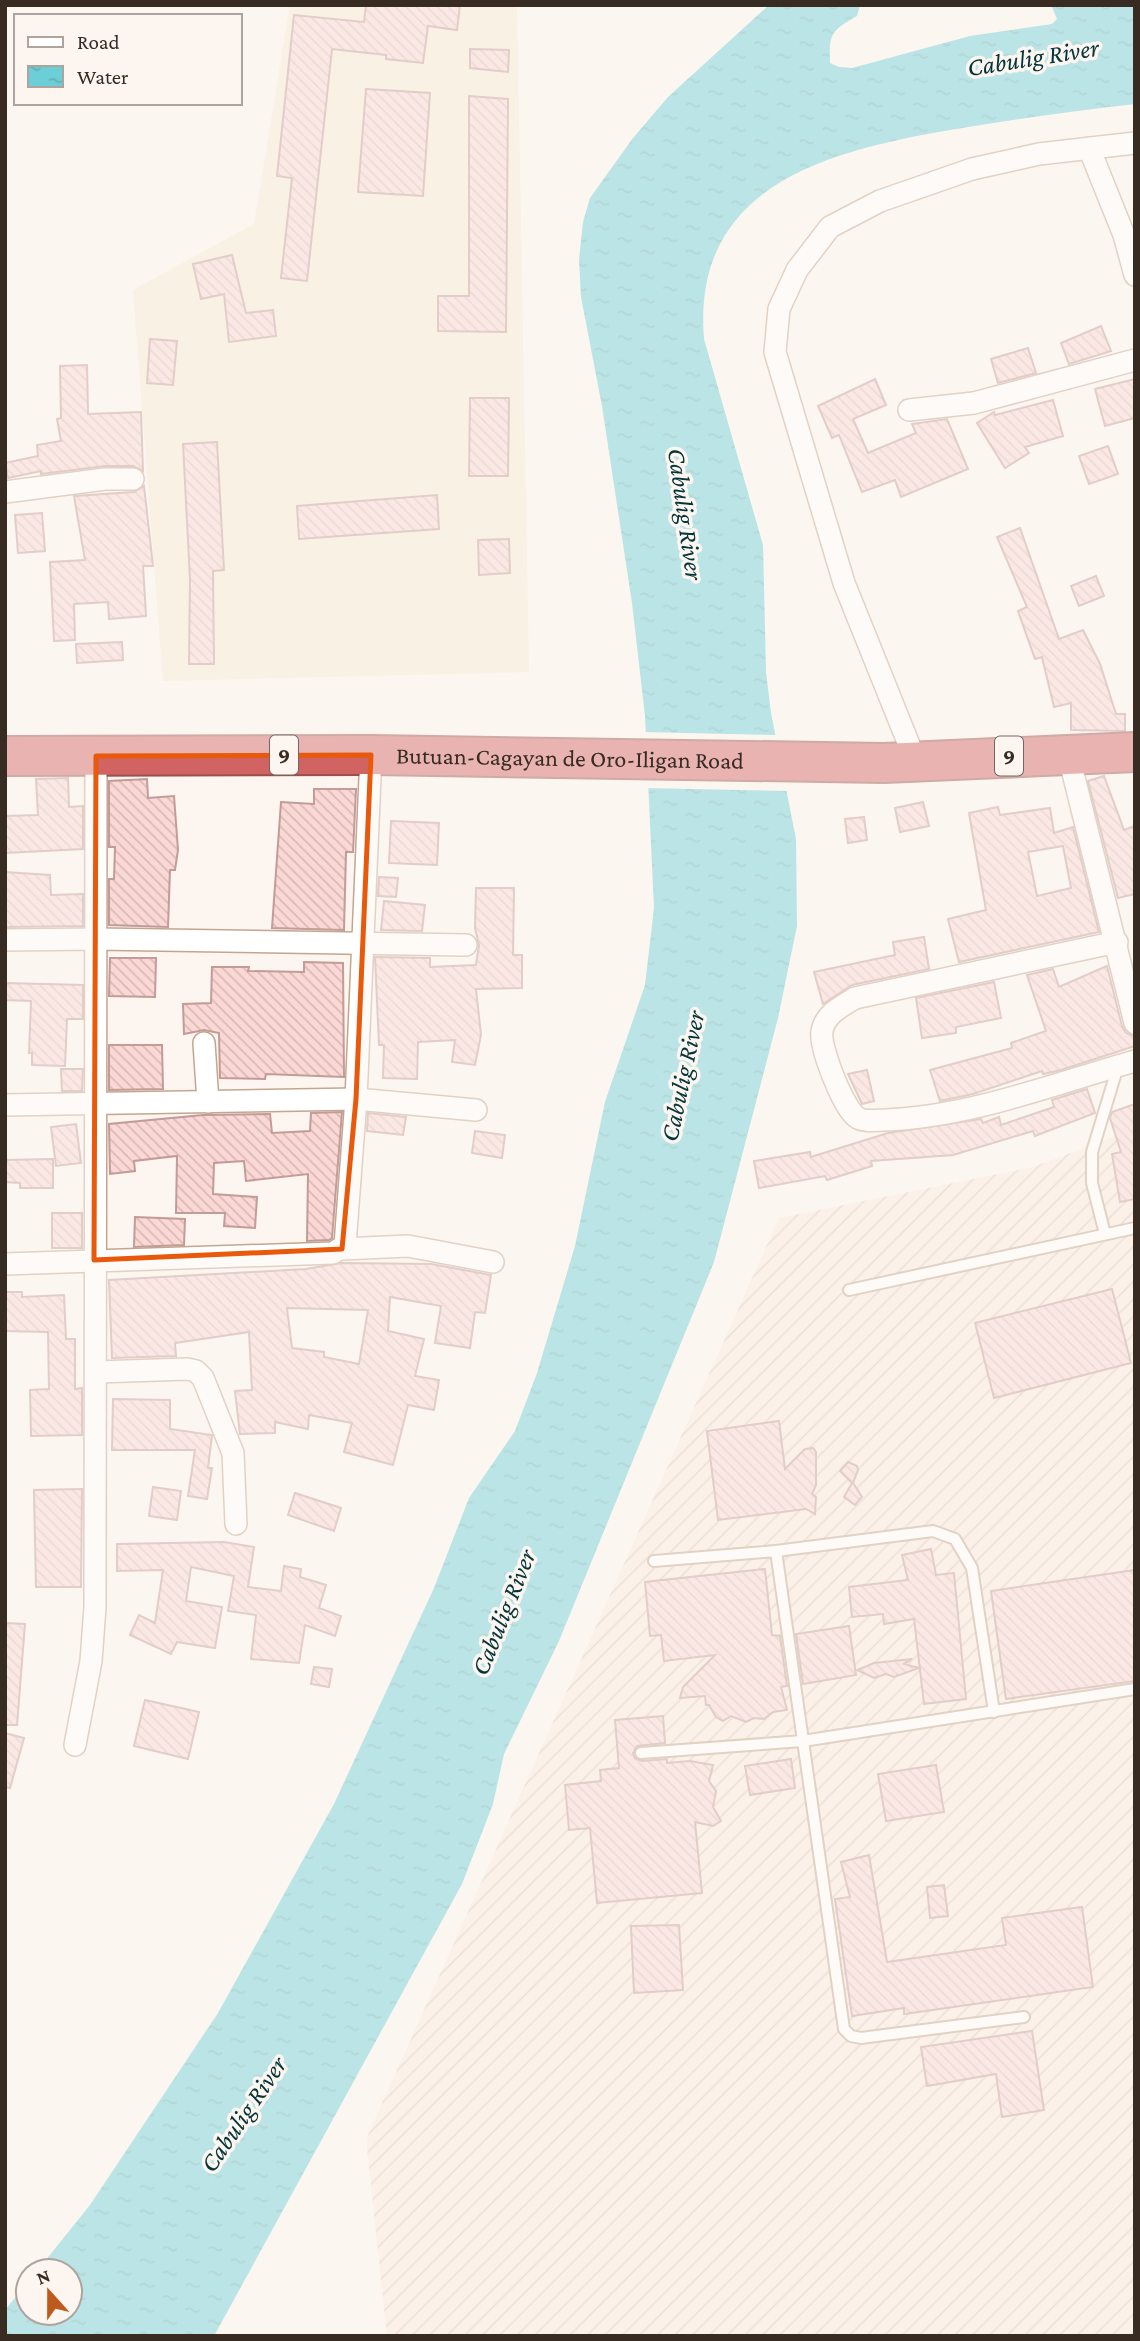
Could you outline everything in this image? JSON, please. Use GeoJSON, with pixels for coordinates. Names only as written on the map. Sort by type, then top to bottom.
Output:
{"type":"FeatureCollection","features":[{"type":"Feature","properties":{"kind":"highway","name":"Butuan-Cagayan de Oro-Iligan Road"},"geometry":{"type":"LineString","coordinates":[[5,756],[371,755],[900,763],[1068,753],[1135,752]]}},
{"type":"Feature","properties":{"kind":"street"},"geometry":{"type":"LineString","coordinates":[[900,763],[775,352],[779,309],[797,270],[830,227],[880,201],[972,169],[1089,148],[1135,144]]}},
{"type":"Feature","properties":{"kind":"street"},"geometry":{"type":"LineString","coordinates":[[1089,148],[1124,235],[1135,275]]}},
{"type":"Feature","properties":{"kind":"street"},"geometry":{"type":"LineString","coordinates":[[909,410],[974,403],[1135,360]]}},
{"type":"Feature","properties":{"kind":"street"},"geometry":{"type":"LineString","coordinates":[[5,492],[105,479],[133,479]]}},
{"type":"Feature","properties":{"kind":"street"},"geometry":{"type":"LineString","coordinates":[[1068,753],[1135,1023]]}},
{"type":"Feature","properties":{"kind":"street"},"geometry":{"type":"LineString","coordinates":[[342,1249],[346,1241],[356,1099],[371,755]]}},
{"type":"Feature","properties":{"kind":"street"},"geometry":{"type":"LineString","coordinates":[[75,1745],[91,1661],[95,1606],[96,756]]}},
{"type":"Feature","properties":{"kind":"street"},"geometry":{"type":"LineString","coordinates":[[5,940],[466,945]]}},
{"type":"Feature","properties":{"kind":"street"},"geometry":{"type":"LineString","coordinates":[[1117,942],[855,998],[837,1009],[827,1020],[822,1029],[821,1045],[848,1107],[858,1118],[867,1120],[918,1119],[967,1110],[1126,1063]]}},
{"type":"Feature","properties":{"kind":"street"},"geometry":{"type":"LineString","coordinates":[[204,1043],[208,1102]]}},
{"type":"Feature","properties":{"kind":"street"},"geometry":{"type":"LineString","coordinates":[[5,1105],[356,1099],[476,1110]]}},
{"type":"Feature","properties":{"kind":"street"},"geometry":{"type":"LineString","coordinates":[[5,1264],[333,1253],[342,1249],[408,1246],[493,1262]]}},
{"type":"Feature","properties":{"kind":"street"},"geometry":{"type":"LineString","coordinates":[[97,1372],[187,1369],[196,1371],[203,1378],[233,1453],[236,1524]]}},
{"type":"Feature","properties":{"kind":"lane"},"geometry":{"type":"LineString","coordinates":[[1105,1234],[1092,1183],[1092,1152],[1126,1063]]}},
{"type":"Feature","properties":{"kind":"lane"},"geometry":{"type":"LineString","coordinates":[[849,1290],[1135,1228]]}},
{"type":"Feature","properties":{"kind":"lane"},"geometry":{"type":"LineString","coordinates":[[654,1561],[776,1551],[933,1531],[955,1539],[972,1567],[994,1712]]}},
{"type":"Feature","properties":{"kind":"lane"},"geometry":{"type":"LineString","coordinates":[[776,1551],[839,2015],[846,2034],[861,2038],[1024,2017]]}},
{"type":"Feature","properties":{"kind":"lane"},"geometry":{"type":"LineString","coordinates":[[641,1753],[803,1741],[1135,1689]]}},
{"type":"Feature","properties":{"kind":"highlighted area"},"geometry":{"type":"Polygon","coordinates":[[[371,755],[356,1099],[342,1249],[94,1260],[96,756],[371,755]]]}},
{"type":"Feature","properties":{"kind":"shaded area"},"geometry":{"type":"Polygon","coordinates":[[[290,5],[517,5],[529,672],[163,681],[133,290],[254,224],[290,5]]]}},
{"type":"Feature","properties":{"kind":"shaded area"},"geometry":{"type":"Polygon","coordinates":[[[1135,1129],[1135,2336],[387,2336],[366,2139],[779,1218],[1033,1167],[1135,1129]]]}},
{"type":"Feature","properties":{"kind":"water","name":"Cabulig River"},"geometry":{"type":"Polygon","coordinates":[[[769,5],[860,5],[857,16],[833,34],[830,45],[830,63],[852,68],[970,36],[1052,24],[1057,19],[1051,5],[1135,5],[1135,104],[956,129],[863,149],[819,163],[779,183],[746,209],[721,243],[706,286],[704,339],[763,545],[766,672],[771,713],[796,839],[797,926],[778,1018],[714,1262],[559,1641],[504,1754],[493,1804],[462,1884],[214,2336],[5,2336],[5,2310],[14,2299],[14,2327],[84,2327],[84,2257],[48,2257],[90,2205],[218,2013],[334,1804],[434,1588],[469,1498],[515,1431],[537,1373],[575,1246],[605,1102],[645,985],[654,908],[645,716],[632,603],[602,406],[581,297],[579,260],[583,222],[590,198],[633,138],[668,97],[769,5]]]}},
{"type":"Feature","properties":{"kind":"pier"},"geometry":{"type":"Polygon","coordinates":[[[642,732],[778,735],[789,791],[644,788],[642,732]]]}},
{"type":"Feature","properties":{"kind":"building"},"geometry":{"type":"Polygon","coordinates":[[[366,5],[460,5],[457,30],[428,26],[423,63],[386,59],[386,55],[332,49],[307,281],[281,278],[292,178],[277,176],[294,15],[364,22],[366,5]]]}},
{"type":"Feature","properties":{"kind":"building"},"geometry":{"type":"Polygon","coordinates":[[[470,49],[509,50],[508,72],[470,68],[470,49]]]}},
{"type":"Feature","properties":{"kind":"building"},"geometry":{"type":"Polygon","coordinates":[[[366,89],[430,93],[423,196],[358,192],[366,89]]]}},
{"type":"Feature","properties":{"kind":"building"},"geometry":{"type":"Polygon","coordinates":[[[469,96],[508,99],[506,332],[438,331],[438,296],[469,296],[469,96]]]}},
{"type":"Feature","properties":{"kind":"building"},"geometry":{"type":"Polygon","coordinates":[[[232,255],[246,313],[273,310],[276,336],[229,342],[224,294],[201,299],[193,264],[232,255]]]}},
{"type":"Feature","properties":{"kind":"building"},"geometry":{"type":"Polygon","coordinates":[[[1101,326],[1111,351],[1069,364],[1061,343],[1101,326]]]}},
{"type":"Feature","properties":{"kind":"building"},"geometry":{"type":"Polygon","coordinates":[[[150,339],[177,341],[173,385],[147,383],[150,339]]]}},
{"type":"Feature","properties":{"kind":"building"},"geometry":{"type":"Polygon","coordinates":[[[1028,348],[1036,373],[998,383],[991,359],[1028,348]]]}},
{"type":"Feature","properties":{"kind":"building"},"geometry":{"type":"Polygon","coordinates":[[[87,365],[88,414],[141,412],[143,471],[133,466],[105,466],[41,474],[41,471],[8,478],[5,463],[38,456],[37,445],[61,441],[57,419],[61,418],[60,366],[87,365]]]}},
{"type":"Feature","properties":{"kind":"building"},"geometry":{"type":"Polygon","coordinates":[[[875,379],[886,405],[853,419],[868,453],[916,433],[912,424],[947,419],[968,469],[901,497],[895,480],[862,492],[839,435],[832,438],[818,406],[875,379]]]}},
{"type":"Feature","properties":{"kind":"building"},"geometry":{"type":"Polygon","coordinates":[[[1135,379],[1135,418],[1105,426],[1095,389],[1135,379]]]}},
{"type":"Feature","properties":{"kind":"building"},"geometry":{"type":"Polygon","coordinates":[[[470,398],[509,398],[508,476],[469,476],[470,398]]]}},
{"type":"Feature","properties":{"kind":"building"},"geometry":{"type":"Polygon","coordinates":[[[1053,400],[1063,436],[1025,447],[1029,453],[1005,468],[977,423],[994,412],[995,415],[1053,400]]]}},
{"type":"Feature","properties":{"kind":"building"},"geometry":{"type":"Polygon","coordinates":[[[217,442],[224,570],[213,571],[214,664],[189,664],[190,579],[183,444],[217,442]]]}},
{"type":"Feature","properties":{"kind":"building"},"geometry":{"type":"Polygon","coordinates":[[[1108,446],[1118,474],[1089,484],[1079,456],[1108,446]]]}},
{"type":"Feature","properties":{"kind":"building"},"geometry":{"type":"Polygon","coordinates":[[[144,486],[153,566],[143,566],[146,616],[109,619],[108,602],[74,604],[75,640],[54,641],[50,562],[85,560],[74,496],[134,492],[144,486]]]}},
{"type":"Feature","properties":{"kind":"building"},"geometry":{"type":"Polygon","coordinates":[[[437,495],[439,529],[299,539],[297,506],[437,495]]]}},
{"type":"Feature","properties":{"kind":"building"},"geometry":{"type":"Polygon","coordinates":[[[42,513],[45,551],[18,553],[15,515],[42,513]]]}},
{"type":"Feature","properties":{"kind":"building"},"geometry":{"type":"Polygon","coordinates":[[[1020,528],[1059,639],[1083,630],[1100,664],[1116,714],[1125,714],[1125,731],[1071,730],[1071,703],[1054,707],[1042,657],[1035,659],[1018,611],[1027,607],[997,537],[1020,528]]]}},
{"type":"Feature","properties":{"kind":"building"},"geometry":{"type":"Polygon","coordinates":[[[509,539],[510,573],[479,575],[478,540],[509,539]]]}},
{"type":"Feature","properties":{"kind":"building"},"geometry":{"type":"Polygon","coordinates":[[[1096,576],[1104,596],[1079,606],[1071,586],[1096,576]]]}},
{"type":"Feature","properties":{"kind":"building"},"geometry":{"type":"Polygon","coordinates":[[[122,642],[123,660],[77,663],[76,644],[122,642]]]}},
{"type":"Feature","properties":{"kind":"building"},"geometry":{"type":"Polygon","coordinates":[[[1104,776],[1124,830],[1135,826],[1135,894],[1118,898],[1088,781],[1104,776]]]}},
{"type":"Feature","properties":{"kind":"building"},"geometry":{"type":"Polygon","coordinates":[[[68,778],[69,807],[83,806],[83,849],[5,853],[5,816],[38,815],[36,779],[68,778]]]}},
{"type":"Feature","properties":{"kind":"building"},"geometry":{"type":"Polygon","coordinates":[[[147,779],[148,798],[174,796],[178,850],[175,870],[170,870],[168,927],[109,925],[109,879],[114,879],[115,847],[109,847],[109,781],[147,779]]]}},
{"type":"Feature","properties":{"kind":"building"},"geometry":{"type":"Polygon","coordinates":[[[314,789],[356,789],[353,852],[346,852],[344,930],[272,928],[281,802],[314,804],[314,789]]]}},
{"type":"Feature","properties":{"kind":"building"},"geometry":{"type":"Polygon","coordinates":[[[923,802],[929,826],[900,832],[895,808],[923,802]]]}},
{"type":"Feature","properties":{"kind":"building"},"geometry":{"type":"Polygon","coordinates":[[[998,807],[1000,815],[1050,808],[1054,833],[1073,827],[1099,932],[959,962],[948,919],[986,910],[969,813],[998,807]],[[1063,846],[1028,852],[1037,896],[1071,888],[1063,846]]]}},
{"type":"Feature","properties":{"kind":"building"},"geometry":{"type":"Polygon","coordinates":[[[864,817],[867,840],[848,843],[845,819],[864,817]]]}},
{"type":"Feature","properties":{"kind":"building"},"geometry":{"type":"Polygon","coordinates":[[[391,821],[439,823],[437,865],[389,863],[391,821]]]}},
{"type":"Feature","properties":{"kind":"building"},"geometry":{"type":"Polygon","coordinates":[[[5,872],[50,875],[51,895],[83,894],[83,926],[5,927],[5,872]]]}},
{"type":"Feature","properties":{"kind":"building"},"geometry":{"type":"Polygon","coordinates":[[[379,877],[398,878],[396,897],[378,896],[379,877]]]}},
{"type":"Feature","properties":{"kind":"building"},"geometry":{"type":"Polygon","coordinates":[[[476,888],[514,888],[513,955],[522,955],[522,988],[476,989],[481,1035],[475,1065],[452,1062],[455,1040],[418,1042],[417,1079],[383,1078],[384,1045],[379,1045],[375,957],[430,958],[430,967],[476,965],[479,945],[475,928],[476,888]]]}},
{"type":"Feature","properties":{"kind":"building"},"geometry":{"type":"Polygon","coordinates":[[[384,901],[425,905],[422,931],[381,930],[384,901]]]}},
{"type":"Feature","properties":{"kind":"building"},"geometry":{"type":"Polygon","coordinates":[[[924,937],[929,969],[852,985],[823,1004],[814,972],[895,955],[893,942],[924,937]]]}},
{"type":"Feature","properties":{"kind":"building"},"geometry":{"type":"Polygon","coordinates":[[[110,958],[156,958],[155,997],[109,996],[110,958]]]}},
{"type":"Feature","properties":{"kind":"building"},"geometry":{"type":"Polygon","coordinates":[[[304,962],[343,963],[344,1077],[266,1074],[265,1079],[220,1078],[219,1033],[204,1030],[184,1034],[183,1004],[211,1003],[212,967],[304,972],[304,962]]]}},
{"type":"Feature","properties":{"kind":"building"},"geometry":{"type":"Polygon","coordinates":[[[1107,966],[1122,1026],[1126,1033],[1135,1036],[1135,1046],[1061,1070],[1043,1074],[1042,1071],[973,1094],[940,1101],[930,1070],[1012,1048],[1011,1043],[1046,1031],[1027,975],[1053,969],[1059,987],[1107,966]]]}},
{"type":"Feature","properties":{"kind":"building"},"geometry":{"type":"Polygon","coordinates":[[[994,982],[1001,1018],[956,1027],[956,1033],[922,1038],[916,998],[994,982]]]}},
{"type":"Feature","properties":{"kind":"building"},"geometry":{"type":"Polygon","coordinates":[[[5,983],[83,985],[83,1019],[67,1019],[65,1066],[32,1065],[32,1053],[29,1053],[31,1001],[5,1000],[5,983]]]}},
{"type":"Feature","properties":{"kind":"building"},"geometry":{"type":"Polygon","coordinates":[[[109,1045],[162,1045],[163,1089],[109,1090],[109,1045]]]}},
{"type":"Feature","properties":{"kind":"building"},"geometry":{"type":"Polygon","coordinates":[[[61,1069],[83,1069],[82,1091],[62,1091],[61,1069]]]}},
{"type":"Feature","properties":{"kind":"building"},"geometry":{"type":"Polygon","coordinates":[[[867,1070],[874,1101],[862,1104],[848,1074],[867,1070]]]}},
{"type":"Feature","properties":{"kind":"building"},"geometry":{"type":"Polygon","coordinates":[[[1087,1089],[1095,1113],[1035,1136],[1033,1131],[953,1155],[871,1161],[872,1166],[827,1180],[825,1176],[759,1188],[754,1161],[810,1152],[811,1157],[888,1133],[981,1119],[983,1123],[999,1117],[1001,1125],[1054,1107],[1052,1100],[1087,1089]]]}},
{"type":"Feature","properties":{"kind":"building"},"geometry":{"type":"Polygon","coordinates":[[[1135,1104],[1135,1199],[1120,1202],[1112,1154],[1121,1152],[1110,1118],[1112,1112],[1135,1104]]]}},
{"type":"Feature","properties":{"kind":"building"},"geometry":{"type":"Polygon","coordinates":[[[342,1112],[332,1238],[329,1240],[307,1241],[308,1174],[246,1181],[244,1161],[214,1163],[213,1194],[257,1197],[255,1228],[224,1226],[225,1213],[176,1213],[177,1156],[134,1161],[135,1171],[110,1174],[109,1124],[203,1115],[270,1114],[272,1133],[310,1131],[311,1113],[342,1112]]]}},
{"type":"Feature","properties":{"kind":"building"},"geometry":{"type":"Polygon","coordinates":[[[368,1113],[406,1117],[403,1135],[367,1131],[368,1113]]]}},
{"type":"Feature","properties":{"kind":"building"},"geometry":{"type":"Polygon","coordinates":[[[76,1124],[81,1163],[56,1166],[51,1127],[76,1124]]]}},
{"type":"Feature","properties":{"kind":"building"},"geometry":{"type":"Polygon","coordinates":[[[475,1131],[505,1135],[502,1158],[472,1153],[475,1131]]]}},
{"type":"Feature","properties":{"kind":"building"},"geometry":{"type":"Polygon","coordinates":[[[53,1159],[53,1188],[20,1188],[20,1183],[5,1182],[5,1160],[53,1159]]]}},
{"type":"Feature","properties":{"kind":"building"},"geometry":{"type":"Polygon","coordinates":[[[52,1213],[82,1213],[82,1248],[52,1248],[52,1213]]]}},
{"type":"Feature","properties":{"kind":"building"},"geometry":{"type":"Polygon","coordinates":[[[135,1217],[185,1219],[184,1245],[134,1247],[135,1217]]]}},
{"type":"Feature","properties":{"kind":"building"},"geometry":{"type":"Polygon","coordinates":[[[341,1263],[431,1264],[491,1275],[485,1313],[475,1312],[470,1348],[435,1343],[441,1306],[390,1297],[388,1331],[424,1339],[415,1376],[439,1380],[434,1410],[408,1405],[393,1465],[344,1452],[352,1423],[309,1415],[308,1429],[275,1422],[275,1433],[240,1434],[235,1391],[252,1390],[249,1332],[175,1343],[176,1356],[112,1358],[109,1280],[306,1269],[341,1263]],[[287,1308],[292,1348],[324,1352],[324,1357],[359,1364],[368,1310],[287,1308]]]}},
{"type":"Feature","properties":{"kind":"building"},"geometry":{"type":"Polygon","coordinates":[[[1112,1289],[1131,1363],[994,1398],[975,1323],[1112,1289]]]}},
{"type":"Feature","properties":{"kind":"building"},"geometry":{"type":"Polygon","coordinates":[[[5,1292],[22,1292],[22,1297],[64,1295],[66,1339],[75,1339],[75,1389],[82,1388],[82,1435],[31,1436],[30,1390],[49,1389],[48,1332],[5,1331],[5,1292]]]}},
{"type":"Feature","properties":{"kind":"building"},"geometry":{"type":"Polygon","coordinates":[[[113,1399],[170,1400],[170,1429],[212,1435],[208,1468],[212,1468],[207,1499],[188,1496],[195,1450],[112,1450],[113,1399]]]}},
{"type":"Feature","properties":{"kind":"building"},"geometry":{"type":"Polygon","coordinates":[[[779,1421],[785,1469],[805,1449],[813,1448],[816,1452],[816,1485],[812,1494],[816,1497],[815,1514],[806,1509],[718,1520],[707,1431],[779,1421]]]}},
{"type":"Feature","properties":{"kind":"building"},"geometry":{"type":"Polygon","coordinates":[[[848,1462],[857,1466],[858,1470],[853,1483],[862,1497],[855,1505],[844,1497],[852,1483],[840,1471],[848,1462]]]}},
{"type":"Feature","properties":{"kind":"building"},"geometry":{"type":"Polygon","coordinates":[[[153,1487],[181,1491],[177,1520],[149,1516],[153,1487]]]}},
{"type":"Feature","properties":{"kind":"building"},"geometry":{"type":"Polygon","coordinates":[[[82,1489],[81,1587],[36,1587],[34,1490],[82,1489]]]}},
{"type":"Feature","properties":{"kind":"building"},"geometry":{"type":"Polygon","coordinates":[[[295,1493],[341,1508],[334,1531],[288,1515],[295,1493]]]}},
{"type":"Feature","properties":{"kind":"building"},"geometry":{"type":"Polygon","coordinates":[[[224,1542],[254,1547],[248,1587],[281,1591],[284,1566],[301,1569],[300,1577],[326,1585],[319,1608],[341,1616],[335,1636],[305,1625],[299,1663],[251,1659],[256,1615],[228,1611],[234,1576],[191,1567],[186,1601],[222,1607],[215,1648],[177,1642],[171,1654],[130,1635],[139,1615],[155,1623],[163,1570],[117,1571],[117,1544],[224,1542]]]}},
{"type":"Feature","properties":{"kind":"building"},"geometry":{"type":"Polygon","coordinates":[[[931,1549],[936,1575],[954,1573],[966,1699],[924,1704],[914,1619],[884,1624],[883,1614],[852,1617],[849,1587],[908,1580],[902,1555],[931,1549]]]}},
{"type":"Feature","properties":{"kind":"building"},"geometry":{"type":"Polygon","coordinates":[[[765,1569],[772,1635],[780,1636],[787,1686],[781,1687],[787,1710],[773,1712],[764,1719],[754,1718],[746,1722],[731,1716],[723,1721],[706,1705],[705,1696],[680,1698],[683,1687],[715,1655],[664,1661],[661,1635],[650,1636],[645,1582],[765,1569]]]}},
{"type":"Feature","properties":{"kind":"building"},"geometry":{"type":"Polygon","coordinates":[[[1135,1570],[1135,1681],[1006,1699],[991,1591],[1135,1570]]]}},
{"type":"Feature","properties":{"kind":"building"},"geometry":{"type":"Polygon","coordinates":[[[5,1623],[25,1624],[17,1725],[5,1725],[5,1623]]]}},
{"type":"Feature","properties":{"kind":"building"},"geometry":{"type":"Polygon","coordinates":[[[849,1626],[856,1675],[803,1684],[796,1634],[849,1626]]]}},
{"type":"Feature","properties":{"kind":"building"},"geometry":{"type":"Polygon","coordinates":[[[912,1659],[904,1664],[919,1668],[894,1677],[886,1674],[874,1678],[857,1670],[874,1663],[912,1659]]]}},
{"type":"Feature","properties":{"kind":"building"},"geometry":{"type":"Polygon","coordinates":[[[314,1667],[332,1669],[329,1687],[311,1684],[314,1667]]]}},
{"type":"Feature","properties":{"kind":"building"},"geometry":{"type":"Polygon","coordinates":[[[145,1700],[199,1712],[188,1759],[134,1746],[145,1700]]]}},
{"type":"Feature","properties":{"kind":"building"},"geometry":{"type":"Polygon","coordinates":[[[663,1716],[665,1743],[637,1746],[633,1753],[635,1758],[642,1761],[667,1759],[667,1763],[690,1761],[713,1765],[709,1781],[716,1791],[713,1807],[721,1821],[713,1826],[695,1822],[702,1893],[597,1903],[590,1828],[569,1830],[565,1785],[601,1781],[600,1770],[619,1768],[615,1720],[663,1716]]]}},
{"type":"Feature","properties":{"kind":"building"},"geometry":{"type":"Polygon","coordinates":[[[5,1733],[24,1738],[10,1788],[5,1787],[5,1733]]]}},
{"type":"Feature","properties":{"kind":"building"},"geometry":{"type":"Polygon","coordinates":[[[791,1759],[795,1788],[750,1795],[745,1766],[791,1759]]]}},
{"type":"Feature","properties":{"kind":"building"},"geometry":{"type":"Polygon","coordinates":[[[936,1765],[944,1812],[886,1821],[878,1774],[936,1765]]]}},
{"type":"Feature","properties":{"kind":"building"},"geometry":{"type":"Polygon","coordinates":[[[869,1855],[887,1962],[1006,1945],[1002,1918],[1082,1907],[1093,1987],[904,2014],[904,2008],[852,2016],[835,1899],[850,1897],[841,1862],[869,1855]]]}},
{"type":"Feature","properties":{"kind":"building"},"geometry":{"type":"Polygon","coordinates":[[[944,1885],[948,1916],[930,1918],[927,1887],[944,1885]]]}},
{"type":"Feature","properties":{"kind":"building"},"geometry":{"type":"Polygon","coordinates":[[[679,1925],[683,1990],[634,1993],[631,1926],[679,1925]]]}},
{"type":"Feature","properties":{"kind":"building"},"geometry":{"type":"Polygon","coordinates":[[[1032,2031],[1044,2110],[1002,2117],[996,2074],[927,2086],[921,2047],[1032,2031]]]}}]}
